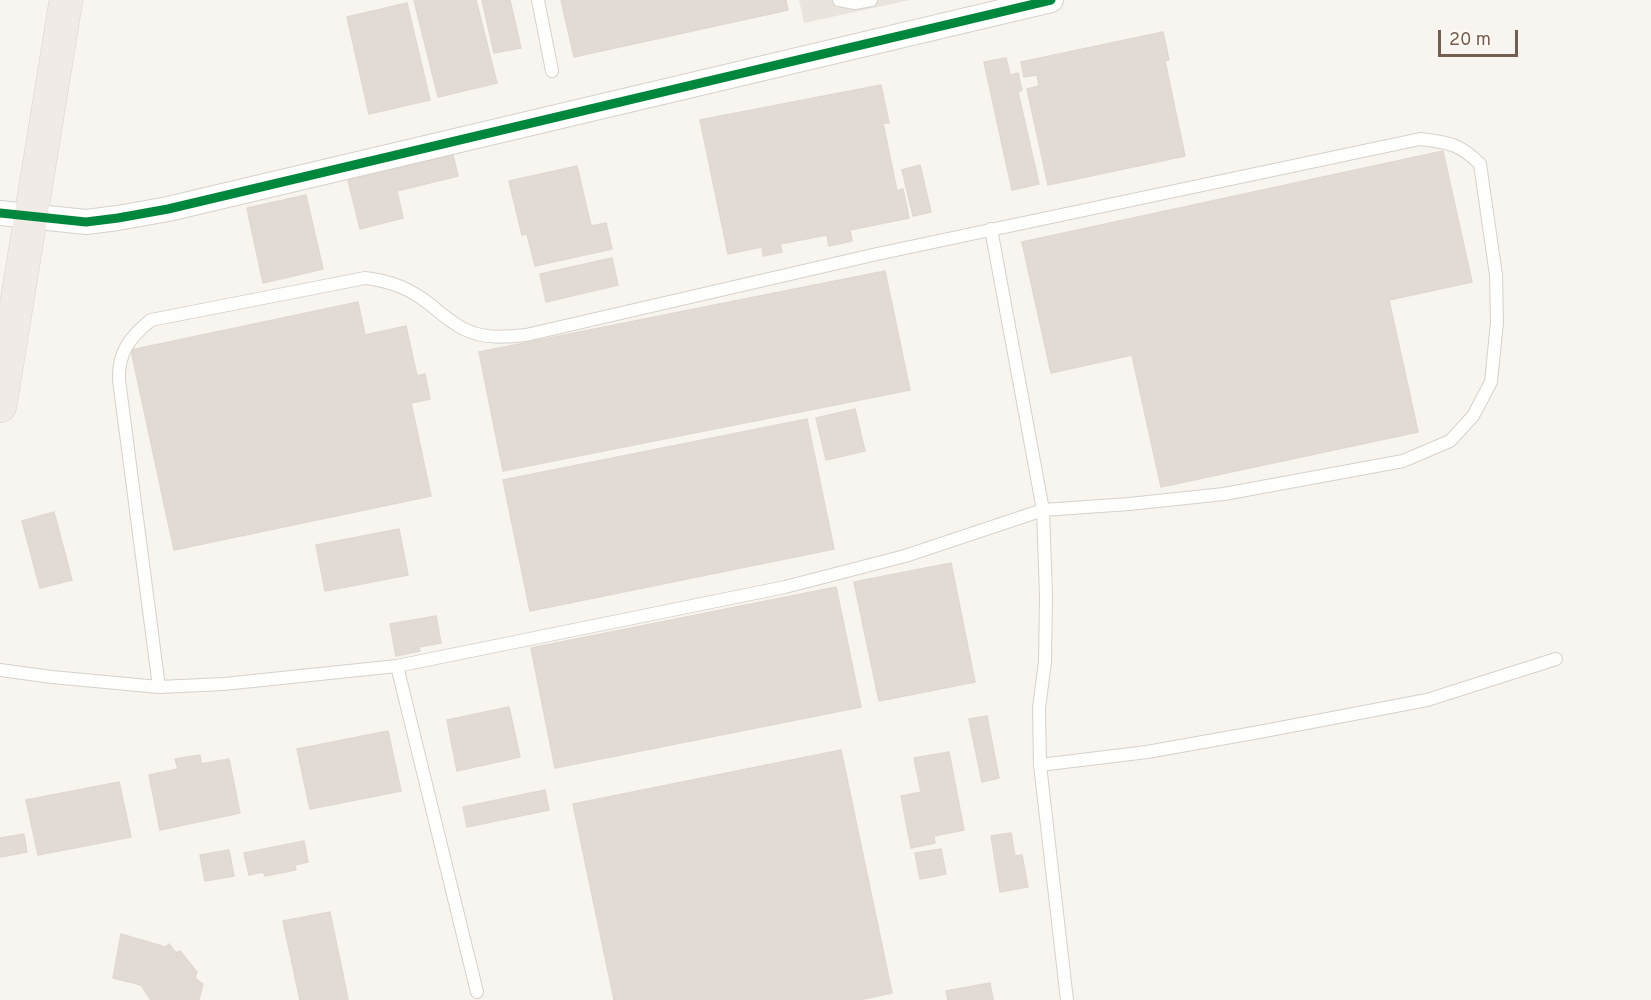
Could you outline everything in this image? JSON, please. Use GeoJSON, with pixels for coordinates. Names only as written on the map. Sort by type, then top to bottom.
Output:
{"type":"FeatureCollection","features":[{"type":"Feature","properties":{"kind":"highway"},"geometry":{"type":"LineString","coordinates":[[0,406],[15,214],[66,0]]}},
{"type":"Feature","properties":{"kind":"street"},"geometry":{"type":"LineString","coordinates":[[15,214],[86,222],[168,209],[1051,0]]}},
{"type":"Feature","properties":{"kind":"lane"},"geometry":{"type":"LineString","coordinates":[[538,0],[552,70]]}},
{"type":"Feature","properties":{"kind":"lane"},"geometry":{"type":"LineString","coordinates":[[839,0],[855,3],[870,0]]}},
{"type":"Feature","properties":{"kind":"lane"},"geometry":{"type":"LineString","coordinates":[[0,670],[159,687],[224,684],[397,666],[785,587],[905,556],[1043,510],[1224,494],[1403,461],[1450,441],[1473,416],[1491,382],[1497,322],[1496,275],[1480,164],[1467,151],[1451,144],[1420,139],[991,229],[526,335],[498,338],[468,331],[447,319],[410,290],[384,280],[365,278],[151,320],[135,333],[124,350],[118,366],[159,687]]}},
{"type":"Feature","properties":{"kind":"lane"},"geometry":{"type":"LineString","coordinates":[[991,229],[1043,510],[1046,596],[1045,662],[1039,708],[1040,765],[1066,1000]]}},
{"type":"Feature","properties":{"kind":"lane"},"geometry":{"type":"LineString","coordinates":[[1040,765],[1147,752],[1427,700],[1556,659]]}},
{"type":"Feature","properties":{"kind":"lane"},"geometry":{"type":"LineString","coordinates":[[397,666],[477,992]]}},
{"type":"Feature","properties":{"kind":"shaded area"},"geometry":{"type":"Polygon","coordinates":[[[799,0],[910,0],[804,23],[799,0]]]}},
{"type":"Feature","properties":{"kind":"building"},"geometry":{"type":"Polygon","coordinates":[[[414,0],[476,0],[497,83],[438,97],[414,0]]]}},
{"type":"Feature","properties":{"kind":"building"},"geometry":{"type":"Polygon","coordinates":[[[482,0],[510,0],[521,48],[494,53],[482,0]]]}},
{"type":"Feature","properties":{"kind":"building"},"geometry":{"type":"Polygon","coordinates":[[[561,0],[786,0],[788,10],[574,57],[561,0]]]}},
{"type":"Feature","properties":{"kind":"building"},"geometry":{"type":"Polygon","coordinates":[[[407,3],[430,100],[369,114],[347,17],[407,3]]]}},
{"type":"Feature","properties":{"kind":"building"},"geometry":{"type":"Polygon","coordinates":[[[1163,32],[1169,60],[1165,61],[1185,156],[1048,185],[1027,89],[1039,86],[1037,75],[1024,77],[1021,62],[1163,32]]]}},
{"type":"Feature","properties":{"kind":"building"},"geometry":{"type":"Polygon","coordinates":[[[1006,58],[1010,75],[1018,73],[1022,90],[1018,92],[1039,184],[1012,190],[984,62],[1006,58]]]}},
{"type":"Feature","properties":{"kind":"building"},"geometry":{"type":"Polygon","coordinates":[[[881,85],[889,123],[883,123],[897,191],[903,189],[909,218],[850,230],[852,241],[829,246],[827,235],[780,244],[782,252],[763,256],[762,247],[728,254],[700,120],[881,85]]]}},
{"type":"Feature","properties":{"kind":"building"},"geometry":{"type":"Polygon","coordinates":[[[1443,151],[1472,282],[1389,300],[1418,432],[1161,487],[1132,355],[1051,373],[1022,242],[1443,151]]]}},
{"type":"Feature","properties":{"kind":"building"},"geometry":{"type":"Polygon","coordinates":[[[453,155],[458,176],[397,191],[403,218],[360,229],[348,180],[453,155]]]}},
{"type":"Feature","properties":{"kind":"building"},"geometry":{"type":"Polygon","coordinates":[[[920,165],[931,212],[913,216],[902,170],[920,165]]]}},
{"type":"Feature","properties":{"kind":"building"},"geometry":{"type":"Polygon","coordinates":[[[577,166],[591,226],[606,223],[612,249],[535,266],[527,234],[522,235],[509,181],[577,166]]]}},
{"type":"Feature","properties":{"kind":"building"},"geometry":{"type":"Polygon","coordinates":[[[306,195],[323,269],[263,283],[247,208],[306,195]]]}},
{"type":"Feature","properties":{"kind":"building"},"geometry":{"type":"Polygon","coordinates":[[[612,258],[618,285],[546,302],[540,274],[612,258]]]}},
{"type":"Feature","properties":{"kind":"building"},"geometry":{"type":"Polygon","coordinates":[[[885,271],[910,390],[503,471],[479,352],[885,271]]]}},
{"type":"Feature","properties":{"kind":"building"},"geometry":{"type":"Polygon","coordinates":[[[358,302],[365,335],[406,326],[417,376],[425,374],[430,399],[411,403],[431,496],[174,550],[131,350],[358,302]]]}},
{"type":"Feature","properties":{"kind":"building"},"geometry":{"type":"Polygon","coordinates":[[[855,409],[865,451],[826,460],[816,418],[855,409]]]}},
{"type":"Feature","properties":{"kind":"building"},"geometry":{"type":"Polygon","coordinates":[[[807,419],[834,549],[530,611],[503,480],[807,419]]]}},
{"type":"Feature","properties":{"kind":"building"},"geometry":{"type":"Polygon","coordinates":[[[54,512],[72,580],[40,588],[22,521],[54,512]]]}},
{"type":"Feature","properties":{"kind":"building"},"geometry":{"type":"Polygon","coordinates":[[[399,529],[408,575],[325,591],[316,545],[399,529]]]}},
{"type":"Feature","properties":{"kind":"building"},"geometry":{"type":"Polygon","coordinates":[[[951,563],[975,682],[879,701],[854,582],[951,563]]]}},
{"type":"Feature","properties":{"kind":"building"},"geometry":{"type":"Polygon","coordinates":[[[836,587],[861,707],[555,768],[531,648],[836,587]]]}},
{"type":"Feature","properties":{"kind":"building"},"geometry":{"type":"Polygon","coordinates":[[[436,616],[441,643],[419,647],[420,651],[396,656],[390,624],[436,616]]]}},
{"type":"Feature","properties":{"kind":"building"},"geometry":{"type":"Polygon","coordinates":[[[509,707],[520,757],[457,771],[447,720],[509,707]]]}},
{"type":"Feature","properties":{"kind":"building"},"geometry":{"type":"Polygon","coordinates":[[[987,716],[999,778],[982,782],[969,719],[987,716]]]}},
{"type":"Feature","properties":{"kind":"building"},"geometry":{"type":"Polygon","coordinates":[[[388,731],[401,791],[310,809],[297,749],[388,731]]]}},
{"type":"Feature","properties":{"kind":"building"},"geometry":{"type":"Polygon","coordinates":[[[841,750],[892,993],[859,1000],[614,1000],[573,804],[841,750]]]}},
{"type":"Feature","properties":{"kind":"building"},"geometry":{"type":"Polygon","coordinates":[[[949,752],[964,830],[934,836],[935,843],[911,848],[901,796],[921,792],[914,758],[949,752]]]}},
{"type":"Feature","properties":{"kind":"building"},"geometry":{"type":"Polygon","coordinates":[[[200,755],[201,764],[229,759],[240,813],[160,830],[149,775],[178,769],[175,759],[200,755]]]}},
{"type":"Feature","properties":{"kind":"building"},"geometry":{"type":"Polygon","coordinates":[[[119,782],[131,837],[38,855],[26,800],[119,782]]]}},
{"type":"Feature","properties":{"kind":"building"},"geometry":{"type":"Polygon","coordinates":[[[545,790],[549,810],[467,827],[463,807],[545,790]]]}},
{"type":"Feature","properties":{"kind":"building"},"geometry":{"type":"Polygon","coordinates":[[[1011,833],[1015,856],[1022,855],[1028,887],[1000,892],[991,836],[1011,833]]]}},
{"type":"Feature","properties":{"kind":"building"},"geometry":{"type":"Polygon","coordinates":[[[24,834],[27,852],[1,857],[0,838],[24,834]]]}},
{"type":"Feature","properties":{"kind":"building"},"geometry":{"type":"Polygon","coordinates":[[[304,841],[308,862],[295,865],[296,870],[265,876],[263,872],[249,875],[244,853],[304,841]]]}},
{"type":"Feature","properties":{"kind":"building"},"geometry":{"type":"Polygon","coordinates":[[[941,849],[946,874],[920,879],[915,853],[941,849]]]}},
{"type":"Feature","properties":{"kind":"building"},"geometry":{"type":"Polygon","coordinates":[[[229,850],[234,876],[205,881],[200,855],[229,850]]]}},
{"type":"Feature","properties":{"kind":"building"},"geometry":{"type":"Polygon","coordinates":[[[330,912],[348,999],[300,1000],[283,921],[330,912]]]}},
{"type":"Feature","properties":{"kind":"building"},"geometry":{"type":"Polygon","coordinates":[[[121,934],[165,947],[169,944],[176,953],[180,951],[197,972],[195,978],[203,984],[199,1000],[151,1000],[141,985],[113,978],[121,934]]]}},
{"type":"Feature","properties":{"kind":"building"},"geometry":{"type":"Polygon","coordinates":[[[990,983],[993,1000],[948,1000],[946,991],[990,983]]]}},
{"type":"Feature","properties":{"kind":"cycle path"},"geometry":{"type":"LineString","coordinates":[[0,213],[86,222],[168,209],[1051,0]]}}]}
